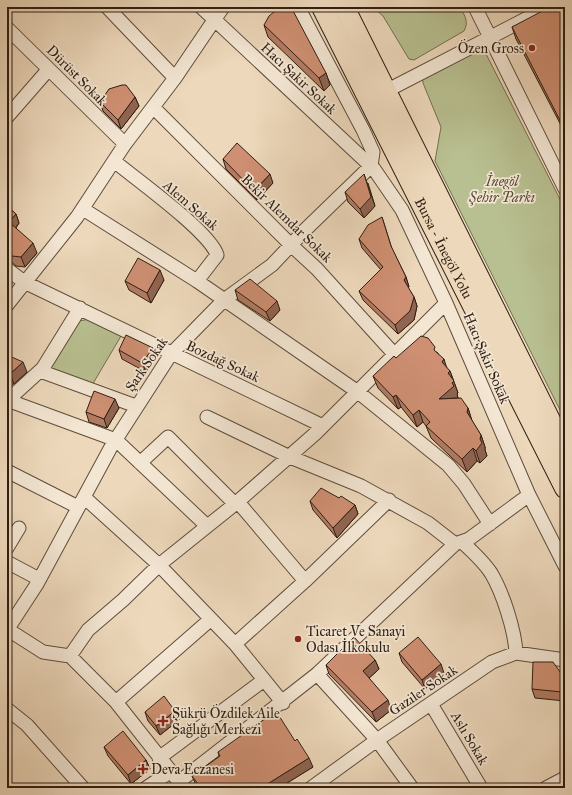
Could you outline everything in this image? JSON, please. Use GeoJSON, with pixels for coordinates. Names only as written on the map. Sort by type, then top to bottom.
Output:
{"type":"FeatureCollection","features":[{"type":"Feature","properties":{"kind":"highway","name":"Bursa - İnegöl Yolu"},"geometry":{"type":"LineString","coordinates":[[322,7],[565,488]]}},
{"type":"Feature","properties":{"kind":"highway","name":"Bursa - İnegöl Yolu"},"geometry":{"type":"LineString","coordinates":[[344,7],[565,450]]}},
{"type":"Feature","properties":{"kind":"street"},"geometry":{"type":"LineString","coordinates":[[106,7],[175,78]]}},
{"type":"Feature","properties":{"kind":"street","name":"Hacı Şakir Sokak"},"geometry":{"type":"LineString","coordinates":[[201,7],[371,166],[402,210],[446,303],[529,495],[565,566]]}},
{"type":"Feature","properties":{"kind":"street"},"geometry":{"type":"LineString","coordinates":[[7,305],[83,209],[124,144],[175,78],[223,7]]}},
{"type":"Feature","properties":{"kind":"street"},"geometry":{"type":"LineString","coordinates":[[298,7],[363,130],[373,152],[371,166]]}},
{"type":"Feature","properties":{"kind":"street"},"geometry":{"type":"LineString","coordinates":[[475,7],[565,189]]}},
{"type":"Feature","properties":{"kind":"street"},"geometry":{"type":"LineString","coordinates":[[386,91],[549,7]]}},
{"type":"Feature","properties":{"kind":"street","name":"Dürüst Sokak"},"geometry":{"type":"LineString","coordinates":[[7,28],[124,144]]}},
{"type":"Feature","properties":{"kind":"street"},"geometry":{"type":"LineString","coordinates":[[7,117],[48,70]]}},
{"type":"Feature","properties":{"kind":"street","name":"Bekir Alemdar Sokak"},"geometry":{"type":"LineString","coordinates":[[153,107],[291,245],[317,268],[395,355]]}},
{"type":"Feature","properties":{"kind":"street","name":"Alem Sokak"},"geometry":{"type":"LineString","coordinates":[[114,161],[187,220],[215,247],[217,254],[197,281]]}},
{"type":"Feature","properties":{"kind":"street","name":"Şark Sokak"},"geometry":{"type":"LineString","coordinates":[[7,630],[11,615],[40,580],[116,440],[136,406],[171,354],[224,300],[272,265],[371,166]]}},
{"type":"Feature","properties":{"kind":"street"},"geometry":{"type":"LineString","coordinates":[[83,209],[197,281],[358,392],[448,465],[464,484],[490,524]]}},
{"type":"Feature","properties":{"kind":"street","name":"Bozdağ Sokak"},"geometry":{"type":"LineString","coordinates":[[7,269],[24,282],[80,308],[171,354],[324,426]]}},
{"type":"Feature","properties":{"kind":"street"},"geometry":{"type":"LineString","coordinates":[[70,656],[88,630],[123,600],[159,565],[236,503],[324,426],[446,303]]}},
{"type":"Feature","properties":{"kind":"street"},"geometry":{"type":"LineString","coordinates":[[80,308],[40,371],[7,400],[116,440],[207,526]]}},
{"type":"Feature","properties":{"kind":"street"},"geometry":{"type":"LineString","coordinates":[[40,371],[136,406]]}},
{"type":"Feature","properties":{"kind":"street"},"geometry":{"type":"LineString","coordinates":[[207,417],[290,457],[361,486],[389,500],[428,523],[478,556],[492,574],[501,595],[515,640],[516,653]]}},
{"type":"Feature","properties":{"kind":"street"},"geometry":{"type":"LineString","coordinates":[[140,463],[168,437],[236,503],[305,581]]}},
{"type":"Feature","properties":{"kind":"street"},"geometry":{"type":"LineString","coordinates":[[7,471],[81,502],[159,565],[235,644],[283,703]]}},
{"type":"Feature","properties":{"kind":"street"},"geometry":{"type":"LineString","coordinates":[[7,630],[42,652],[70,656],[116,702],[182,785],[317,674],[458,543],[469,539],[529,495]]}},
{"type":"Feature","properties":{"kind":"street"},"geometry":{"type":"LineString","coordinates":[[235,644],[305,581],[389,500]]}},
{"type":"Feature","properties":{"kind":"street"},"geometry":{"type":"LineString","coordinates":[[7,548],[19,528]]}},
{"type":"Feature","properties":{"kind":"street"},"geometry":{"type":"LineString","coordinates":[[7,562],[40,580]]}},
{"type":"Feature","properties":{"kind":"street"},"geometry":{"type":"LineString","coordinates":[[116,702],[211,619]]}},
{"type":"Feature","properties":{"kind":"street","name":"Gaziler Sokak"},"geometry":{"type":"LineString","coordinates":[[318,786],[377,740],[492,662],[516,653],[565,660]]}},
{"type":"Feature","properties":{"kind":"street"},"geometry":{"type":"LineString","coordinates":[[317,674],[377,740],[412,788]]}},
{"type":"Feature","properties":{"kind":"street"},"geometry":{"type":"LineString","coordinates":[[159,758],[264,680]]}},
{"type":"Feature","properties":{"kind":"street","name":"Aslı Sokak"},"geometry":{"type":"LineString","coordinates":[[431,704],[482,788]]}},
{"type":"Feature","properties":{"kind":"street"},"geometry":{"type":"LineString","coordinates":[[7,709],[27,725],[83,788]]}},
{"type":"Feature","properties":{"kind":"street"},"geometry":{"type":"LineString","coordinates":[[146,788],[171,771]]}},
{"type":"Feature","properties":{"kind":"street"},"geometry":{"type":"LineString","coordinates":[[546,788],[565,778]]}},
{"type":"Feature","properties":{"kind":"green space"},"geometry":{"type":"Polygon","coordinates":[[[373,7],[460,7],[465,16],[466,25],[464,31],[414,60],[409,59],[383,16],[373,7]]]}},
{"type":"Feature","properties":{"kind":"green space","name":"İnegöl Şehir Parkı"},"geometry":{"type":"Polygon","coordinates":[[[483,48],[565,209],[565,420],[435,161],[441,127],[423,83],[422,69],[483,48]]]}},
{"type":"Feature","properties":{"kind":"green space"},"geometry":{"type":"Polygon","coordinates":[[[90,319],[121,336],[91,387],[48,371],[79,321],[90,319]]]}},
{"type":"Feature","properties":{"kind":"building"},"geometry":{"type":"Polygon","coordinates":[[[280,7],[291,7],[326,73],[319,78],[264,25],[269,16],[280,7]]]}},
{"type":"Feature","properties":{"kind":"building"},"geometry":{"type":"Polygon","coordinates":[[[550,7],[565,7],[565,130],[512,27],[550,7]]]}},
{"type":"Feature","properties":{"kind":"building"},"geometry":{"type":"Polygon","coordinates":[[[126,85],[135,97],[118,120],[100,102],[109,89],[126,85]]]}},
{"type":"Feature","properties":{"kind":"building"},"geometry":{"type":"Polygon","coordinates":[[[237,143],[270,174],[254,191],[223,159],[237,143]]]}},
{"type":"Feature","properties":{"kind":"building"},"geometry":{"type":"Polygon","coordinates":[[[364,174],[371,197],[360,209],[345,192],[364,174]]]}},
{"type":"Feature","properties":{"kind":"building"},"geometry":{"type":"Polygon","coordinates":[[[7,206],[16,214],[9,222],[33,243],[21,257],[12,256],[7,252],[7,206]]]}},
{"type":"Feature","properties":{"kind":"building"},"geometry":{"type":"Polygon","coordinates":[[[382,217],[391,246],[406,277],[404,280],[414,297],[410,311],[395,325],[359,291],[383,267],[359,239],[368,225],[382,217]]]}},
{"type":"Feature","properties":{"kind":"building"},"geometry":{"type":"Polygon","coordinates":[[[138,258],[160,270],[147,293],[125,281],[138,258]]]}},
{"type":"Feature","properties":{"kind":"building"},"geometry":{"type":"Polygon","coordinates":[[[250,279],[277,301],[266,312],[235,290],[250,279]]]}},
{"type":"Feature","properties":{"kind":"building"},"geometry":{"type":"Polygon","coordinates":[[[126,335],[153,348],[142,363],[119,350],[126,335]]]}},
{"type":"Feature","properties":{"kind":"building"},"geometry":{"type":"Polygon","coordinates":[[[421,336],[428,338],[435,347],[434,350],[444,359],[442,362],[450,371],[448,373],[454,381],[452,383],[454,386],[439,399],[461,398],[468,408],[467,412],[481,435],[480,439],[482,443],[476,451],[473,448],[462,459],[426,426],[430,422],[419,410],[413,415],[396,395],[393,397],[373,376],[394,356],[396,358],[421,336]]]}},
{"type":"Feature","properties":{"kind":"building"},"geometry":{"type":"Polygon","coordinates":[[[7,355],[23,362],[7,375],[7,355]]]}},
{"type":"Feature","properties":{"kind":"building"},"geometry":{"type":"Polygon","coordinates":[[[94,391],[115,399],[104,419],[86,412],[94,391]]]}},
{"type":"Feature","properties":{"kind":"building"},"geometry":{"type":"Polygon","coordinates":[[[321,488],[339,498],[341,496],[355,505],[333,528],[310,501],[321,488]]]}},
{"type":"Feature","properties":{"kind":"building"},"geometry":{"type":"Polygon","coordinates":[[[354,637],[375,660],[363,671],[388,700],[372,712],[326,665],[354,637]]]}},
{"type":"Feature","properties":{"kind":"building"},"geometry":{"type":"Polygon","coordinates":[[[418,637],[441,664],[422,680],[399,653],[418,637]]]}},
{"type":"Feature","properties":{"kind":"building"},"geometry":{"type":"Polygon","coordinates":[[[533,662],[553,662],[563,676],[562,692],[532,689],[533,662]]]}},
{"type":"Feature","properties":{"kind":"building"},"geometry":{"type":"Polygon","coordinates":[[[164,696],[175,711],[156,726],[145,712],[164,696]]]}},
{"type":"Feature","properties":{"kind":"building"},"geometry":{"type":"Polygon","coordinates":[[[276,711],[295,741],[297,739],[309,758],[261,788],[201,788],[192,776],[220,756],[218,752],[276,711]]]}},
{"type":"Feature","properties":{"kind":"building"},"geometry":{"type":"Polygon","coordinates":[[[123,731],[146,760],[128,775],[104,747],[123,731]]]}},
{"type":"Feature","properties":{"kind":"place","name":"Özen Gross"},"geometry":{"type":"Point","coordinates":[532,48]}},
{"type":"Feature","properties":{"kind":"place","name":"Ticaret Ve Sanayi Odası İlkokulu"},"geometry":{"type":"Point","coordinates":[298,639]}},
{"type":"Feature","properties":{"kind":"place","name":"Şükrü Özdilek Aile Sağlığı Merkezi"},"geometry":{"type":"Point","coordinates":[163,721]}},
{"type":"Feature","properties":{"kind":"place","name":"Deva Eczanesi"},"geometry":{"type":"Point","coordinates":[143,769]}}]}
